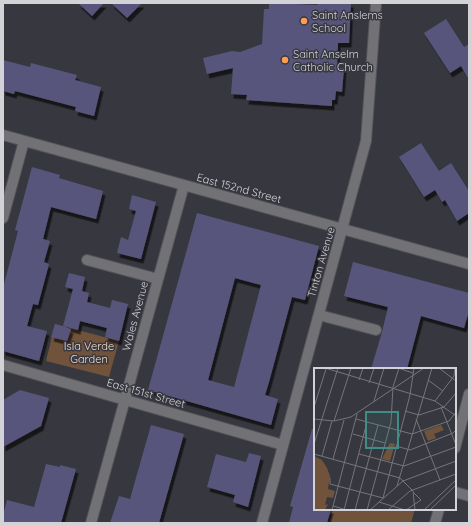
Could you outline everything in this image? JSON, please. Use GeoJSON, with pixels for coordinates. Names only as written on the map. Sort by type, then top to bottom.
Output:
{"type":"FeatureCollection","features":[{"type":"Feature","properties":{"kind":"street","name":"Tinton Avenue"},"geometry":{"type":"LineString","coordinates":[[262,523],[366,141],[376,3]]}},
{"type":"Feature","properties":{"kind":"street","name":"East 152nd Street"},"geometry":{"type":"LineString","coordinates":[[3,135],[469,264]]}},
{"type":"Feature","properties":{"kind":"street"},"geometry":{"type":"LineString","coordinates":[[3,218],[24,141]]}},
{"type":"Feature","properties":{"kind":"street","name":"Wales Avenue"},"geometry":{"type":"LineString","coordinates":[[91,523],[184,185]]}},
{"type":"Feature","properties":{"kind":"street"},"geometry":{"type":"LineString","coordinates":[[88,260],[158,279]]}},
{"type":"Feature","properties":{"kind":"street"},"geometry":{"type":"LineString","coordinates":[[319,315],[376,330]]}},
{"type":"Feature","properties":{"kind":"street","name":"East 151st Street"},"geometry":{"type":"LineString","coordinates":[[3,365],[283,444]]}},
{"type":"Feature","properties":{"kind":"street"},"geometry":{"type":"LineString","coordinates":[[456,444],[469,394]]}},
{"type":"Feature","properties":{"kind":"street"},"geometry":{"type":"LineString","coordinates":[[456,492],[469,496]]}},
{"type":"Feature","properties":{"kind":"street"},"geometry":{"type":"LineString","coordinates":[[435,523],[439,510]]}},
{"type":"Feature","properties":{"kind":"green space","name":"Isla Verde Garden"},"geometry":{"type":"Polygon","coordinates":[[[55,324],[119,341],[109,377],[46,361],[55,324]]]}},
{"type":"Feature","properties":{"kind":"green space"},"geometry":{"type":"Polygon","coordinates":[[[333,510],[415,510],[411,523],[329,523],[333,510]]]}},
{"type":"Feature","properties":{"kind":"building"},"geometry":{"type":"Polygon","coordinates":[[[78,3],[104,3],[92,16],[78,3]]]}},
{"type":"Feature","properties":{"kind":"building"},"geometry":{"type":"Polygon","coordinates":[[[111,3],[142,3],[127,18],[111,3]]]}},
{"type":"Feature","properties":{"kind":"building","name":"Saint Anselm Catholic Church"},"geometry":{"type":"Polygon","coordinates":[[[269,3],[317,5],[318,3],[351,3],[349,43],[338,43],[337,68],[344,68],[342,92],[336,91],[335,100],[332,100],[332,106],[246,100],[247,95],[231,94],[233,68],[207,74],[203,58],[232,51],[240,52],[262,44],[264,9],[269,9],[269,3]]]}},
{"type":"Feature","properties":{"kind":"building"},"geometry":{"type":"Polygon","coordinates":[[[446,19],[464,47],[469,44],[469,80],[461,66],[450,73],[424,33],[446,19]]]}},
{"type":"Feature","properties":{"kind":"building"},"geometry":{"type":"Polygon","coordinates":[[[3,60],[30,67],[31,63],[77,75],[75,80],[101,87],[94,116],[75,111],[76,107],[15,91],[14,94],[3,91],[3,60]]]}},
{"type":"Feature","properties":{"kind":"building"},"geometry":{"type":"Polygon","coordinates":[[[421,143],[439,171],[451,163],[469,191],[469,213],[457,221],[445,200],[442,202],[435,190],[424,197],[399,157],[421,143]]]}},
{"type":"Feature","properties":{"kind":"building"},"geometry":{"type":"Polygon","coordinates":[[[32,167],[60,175],[59,178],[103,191],[96,219],[51,207],[43,239],[50,241],[44,262],[49,264],[38,305],[33,304],[27,326],[47,331],[39,361],[3,351],[3,288],[18,231],[15,230],[32,167]]]}},
{"type":"Feature","properties":{"kind":"building"},"geometry":{"type":"Polygon","coordinates":[[[132,195],[156,202],[141,259],[117,253],[121,237],[128,240],[136,211],[129,209],[132,195]]]}},
{"type":"Feature","properties":{"kind":"building"},"geometry":{"type":"Polygon","coordinates":[[[197,213],[319,246],[305,300],[292,297],[265,395],[278,399],[271,425],[148,390],[197,213]],[[235,278],[208,380],[234,387],[261,285],[235,278]]]}},
{"type":"Feature","properties":{"kind":"building"},"geometry":{"type":"Polygon","coordinates":[[[353,262],[469,293],[469,311],[464,328],[421,316],[407,368],[371,368],[388,307],[344,296],[353,262]]]}},
{"type":"Feature","properties":{"kind":"building"},"geometry":{"type":"Polygon","coordinates":[[[69,273],[85,277],[82,291],[89,293],[87,302],[110,308],[112,300],[128,304],[119,341],[105,337],[107,328],[80,321],[78,330],[63,326],[73,289],[65,287],[69,273]]]}},
{"type":"Feature","properties":{"kind":"building"},"geometry":{"type":"Polygon","coordinates":[[[55,324],[71,329],[67,341],[51,337],[55,324]]]}},
{"type":"Feature","properties":{"kind":"building"},"geometry":{"type":"Polygon","coordinates":[[[20,390],[49,398],[41,426],[3,447],[3,400],[20,390]]]}},
{"type":"Feature","properties":{"kind":"building"},"geometry":{"type":"Polygon","coordinates":[[[151,425],[184,434],[159,523],[110,523],[119,496],[130,499],[151,425]]]}},
{"type":"Feature","properties":{"kind":"building"},"geometry":{"type":"Polygon","coordinates":[[[312,429],[314,429],[314,510],[331,510],[327,523],[289,523],[293,507],[290,506],[312,429]]]}},
{"type":"Feature","properties":{"kind":"building"},"geometry":{"type":"Polygon","coordinates":[[[249,453],[261,456],[248,507],[233,502],[235,495],[207,487],[216,454],[246,462],[249,453]]]}},
{"type":"Feature","properties":{"kind":"building"},"geometry":{"type":"Polygon","coordinates":[[[46,464],[60,467],[60,465],[76,469],[61,523],[3,523],[3,515],[7,500],[34,507],[46,464]]]}},
{"type":"Feature","properties":{"kind":"place","name":"Saint Anslems School"},"geometry":{"type":"Point","coordinates":[304,21]}},
{"type":"Feature","properties":{"kind":"place","name":"Saint Anselm Catholic Church"},"geometry":{"type":"Point","coordinates":[285,60]}}]}
